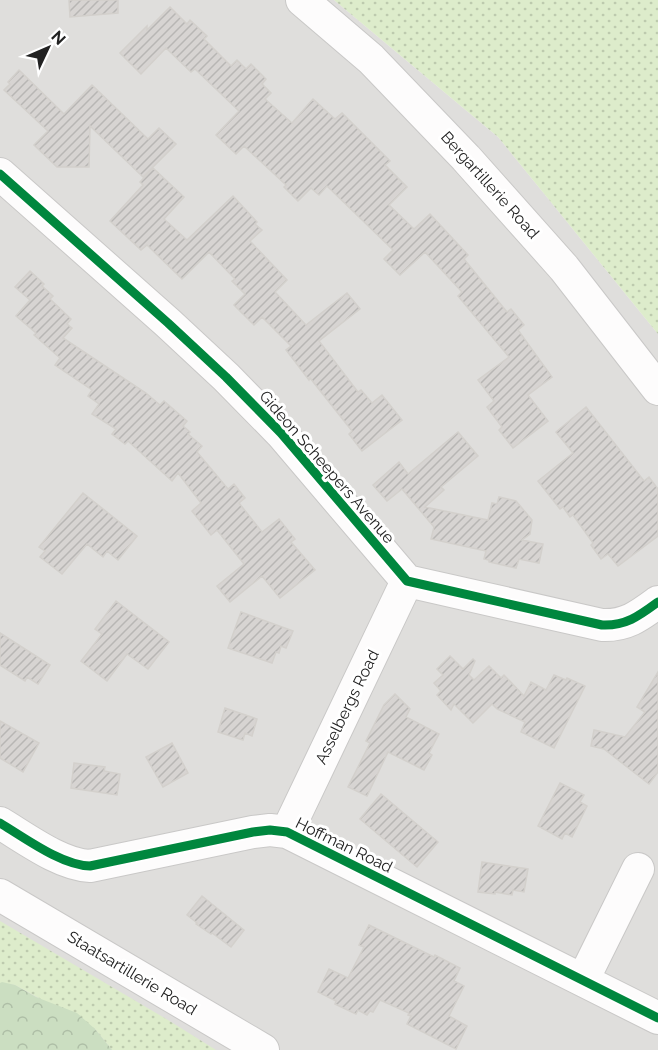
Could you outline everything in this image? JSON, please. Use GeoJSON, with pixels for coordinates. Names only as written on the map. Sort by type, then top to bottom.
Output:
{"type":"FeatureCollection","features":[{"type":"Feature","properties":{"kind":"street","name":"Bergartillerie Road"},"geometry":{"type":"LineString","coordinates":[[302,0],[371,58],[466,158],[564,268],[658,389]]}},
{"type":"Feature","properties":{"kind":"street","name":"Gideon Scheepers Avenue"},"geometry":{"type":"LineString","coordinates":[[0,174],[226,377],[281,433],[407,581]]}},
{"type":"Feature","properties":{"kind":"street"},"geometry":{"type":"LineString","coordinates":[[407,581],[602,625],[615,626],[629,621],[658,602]]}},
{"type":"Feature","properties":{"kind":"street","name":"Asselbergs Road"},"geometry":{"type":"LineString","coordinates":[[287,832],[407,581]]}},
{"type":"Feature","properties":{"kind":"street","name":"Hoffman Road"},"geometry":{"type":"LineString","coordinates":[[0,823],[61,859],[90,866],[253,832],[270,830],[287,832],[658,1018]]}},
{"type":"Feature","properties":{"kind":"street"},"geometry":{"type":"LineString","coordinates":[[583,980],[638,869]]}},
{"type":"Feature","properties":{"kind":"street","name":"Staatsartillerie Road"},"geometry":{"type":"LineString","coordinates":[[0,895],[263,1050]]}},
{"type":"Feature","properties":{"kind":"shaded area"},"geometry":{"type":"Polygon","coordinates":[[[0,0],[334,0],[498,137],[658,334],[658,1050],[0,1050],[0,0]]]}},
{"type":"Feature","properties":{"kind":"green space"},"geometry":{"type":"Polygon","coordinates":[[[334,0],[658,0],[658,334],[498,137],[334,0]]]}},
{"type":"Feature","properties":{"kind":"green space"},"geometry":{"type":"Polygon","coordinates":[[[0,921],[216,1050],[112,1050],[95,1029],[15,985],[0,983],[0,921]]]}},
{"type":"Feature","properties":{"kind":"green space"},"geometry":{"type":"Polygon","coordinates":[[[0,983],[15,985],[36,997],[77,1013],[95,1029],[112,1050],[0,1050],[0,983]]]}},
{"type":"Feature","properties":{"kind":"building"},"geometry":{"type":"Polygon","coordinates":[[[69,0],[118,0],[118,13],[70,17],[69,0]]]}},
{"type":"Feature","properties":{"kind":"building"},"geometry":{"type":"Polygon","coordinates":[[[170,7],[187,24],[190,20],[207,36],[204,39],[231,66],[237,60],[246,69],[251,64],[266,79],[262,84],[271,93],[265,99],[292,123],[313,99],[335,119],[342,113],[390,161],[385,165],[407,187],[389,205],[414,229],[430,214],[468,255],[464,259],[507,312],[511,309],[524,325],[518,330],[552,377],[528,395],[548,421],[513,448],[499,430],[502,427],[487,407],[494,401],[478,380],[509,357],[458,296],[462,292],[425,252],[400,275],[384,259],[393,250],[327,186],[319,195],[311,188],[298,201],[284,187],[286,185],[244,146],[236,154],[216,135],[239,111],[195,69],[191,72],[166,48],[141,74],[120,53],[170,7]]]}},
{"type":"Feature","properties":{"kind":"building"},"geometry":{"type":"Polygon","coordinates":[[[19,70],[64,114],[92,85],[148,139],[159,128],[176,144],[143,177],[90,126],[89,167],[57,167],[34,145],[48,131],[4,90],[19,70]]]}},
{"type":"Feature","properties":{"kind":"building"},"geometry":{"type":"Polygon","coordinates":[[[153,168],[184,197],[164,219],[187,240],[233,196],[262,230],[250,241],[287,280],[275,292],[306,325],[347,293],[360,309],[319,341],[358,392],[361,390],[372,403],[382,395],[402,420],[362,451],[349,434],[352,431],[286,350],[291,346],[262,317],[254,325],[234,305],[245,294],[232,281],[235,279],[209,252],[182,279],[147,245],[141,250],[110,221],[143,185],[140,182],[153,168]]]}},
{"type":"Feature","properties":{"kind":"building"},"geometry":{"type":"Polygon","coordinates":[[[30,271],[53,296],[50,299],[71,319],[67,324],[72,328],[63,338],[146,393],[160,405],[164,401],[187,421],[183,426],[190,432],[188,434],[202,446],[197,452],[228,489],[234,484],[245,498],[239,503],[262,532],[279,519],[295,539],[291,542],[315,570],[280,598],[262,576],[230,602],[217,586],[244,564],[217,530],[211,535],[192,511],[201,503],[178,473],[172,481],[128,441],[125,444],[112,434],[116,429],[92,414],[99,404],[88,396],[92,390],[55,365],[60,358],[16,316],[30,300],[15,287],[30,271]]]}},
{"type":"Feature","properties":{"kind":"building"},"geometry":{"type":"Polygon","coordinates":[[[586,407],[644,481],[649,477],[658,489],[658,536],[618,566],[608,554],[601,559],[591,545],[593,543],[573,515],[570,517],[563,507],[560,509],[538,481],[573,453],[556,432],[586,407]]]}},
{"type":"Feature","properties":{"kind":"building"},"geometry":{"type":"Polygon","coordinates":[[[458,432],[478,456],[441,487],[444,490],[425,507],[488,520],[492,503],[497,504],[499,497],[516,501],[532,520],[530,534],[522,540],[543,544],[539,563],[519,559],[516,568],[489,562],[484,559],[486,551],[431,539],[434,527],[402,489],[387,501],[373,485],[399,462],[408,474],[458,432]]]}},
{"type":"Feature","properties":{"kind":"building"},"geometry":{"type":"Polygon","coordinates":[[[83,493],[137,536],[118,560],[107,551],[103,557],[87,544],[62,574],[40,557],[45,551],[39,547],[83,493]]]}},
{"type":"Feature","properties":{"kind":"building"},"geometry":{"type":"Polygon","coordinates":[[[116,601],[169,642],[148,669],[127,654],[107,681],[81,661],[102,634],[95,629],[116,601]]]}},
{"type":"Feature","properties":{"kind":"building"},"geometry":{"type":"Polygon","coordinates":[[[241,612],[293,631],[286,648],[281,646],[272,663],[228,648],[241,612]]]}},
{"type":"Feature","properties":{"kind":"building"},"geometry":{"type":"Polygon","coordinates":[[[0,633],[50,665],[38,684],[27,677],[25,681],[0,665],[0,633]]]}},
{"type":"Feature","properties":{"kind":"building"},"geometry":{"type":"Polygon","coordinates":[[[450,656],[463,669],[473,659],[475,661],[469,675],[474,680],[489,666],[501,678],[504,675],[524,696],[531,682],[546,690],[554,675],[585,686],[554,748],[521,732],[525,722],[497,709],[492,704],[473,723],[454,704],[451,710],[437,695],[441,691],[434,683],[443,675],[437,669],[450,656]]]}},
{"type":"Feature","properties":{"kind":"building"},"geometry":{"type":"Polygon","coordinates":[[[658,672],[658,772],[649,784],[604,749],[591,746],[594,730],[625,737],[645,712],[637,707],[658,672]]]}},
{"type":"Feature","properties":{"kind":"building"},"geometry":{"type":"Polygon","coordinates":[[[395,694],[410,709],[406,717],[439,734],[429,753],[432,755],[424,770],[388,752],[367,796],[348,787],[370,743],[366,741],[384,705],[395,694]]]}},
{"type":"Feature","properties":{"kind":"building"},"geometry":{"type":"Polygon","coordinates":[[[225,708],[257,719],[252,736],[245,733],[243,740],[218,732],[225,708]]]}},
{"type":"Feature","properties":{"kind":"building"},"geometry":{"type":"Polygon","coordinates":[[[0,721],[39,743],[23,772],[0,758],[0,721]]]}},
{"type":"Feature","properties":{"kind":"building"},"geometry":{"type":"Polygon","coordinates":[[[172,743],[188,773],[163,787],[146,757],[172,743]]]}},
{"type":"Feature","properties":{"kind":"building"},"geometry":{"type":"Polygon","coordinates":[[[74,763],[105,767],[104,771],[120,774],[117,795],[71,788],[74,763]]]}},
{"type":"Feature","properties":{"kind":"building"},"geometry":{"type":"Polygon","coordinates":[[[560,783],[584,795],[580,802],[587,806],[572,837],[565,833],[562,839],[538,826],[560,783]]]}},
{"type":"Feature","properties":{"kind":"building"},"geometry":{"type":"Polygon","coordinates":[[[381,794],[438,842],[417,867],[360,819],[381,794]]]}},
{"type":"Feature","properties":{"kind":"building"},"geometry":{"type":"Polygon","coordinates":[[[482,862],[528,869],[524,892],[513,890],[512,895],[478,892],[482,862]]]}},
{"type":"Feature","properties":{"kind":"building"},"geometry":{"type":"Polygon","coordinates":[[[202,896],[244,930],[231,947],[196,924],[187,915],[202,896]]]}},
{"type":"Feature","properties":{"kind":"building"},"geometry":{"type":"Polygon","coordinates":[[[369,925],[460,968],[454,981],[464,986],[449,1016],[467,1026],[456,1049],[407,1024],[411,1016],[408,1015],[409,1013],[380,1000],[373,1012],[370,1011],[367,1015],[358,1010],[356,1014],[335,1004],[336,1001],[318,992],[329,969],[348,978],[364,947],[359,945],[369,925]]]}},
{"type":"Feature","properties":{"kind":"cycle path"},"geometry":{"type":"LineString","coordinates":[[0,174],[226,377],[281,433],[407,581],[602,625],[625,622],[658,602]]}},
{"type":"Feature","properties":{"kind":"cycle path"},"geometry":{"type":"LineString","coordinates":[[0,823],[55,856],[90,866],[253,832],[270,830],[287,832],[658,1018]]}}]}
